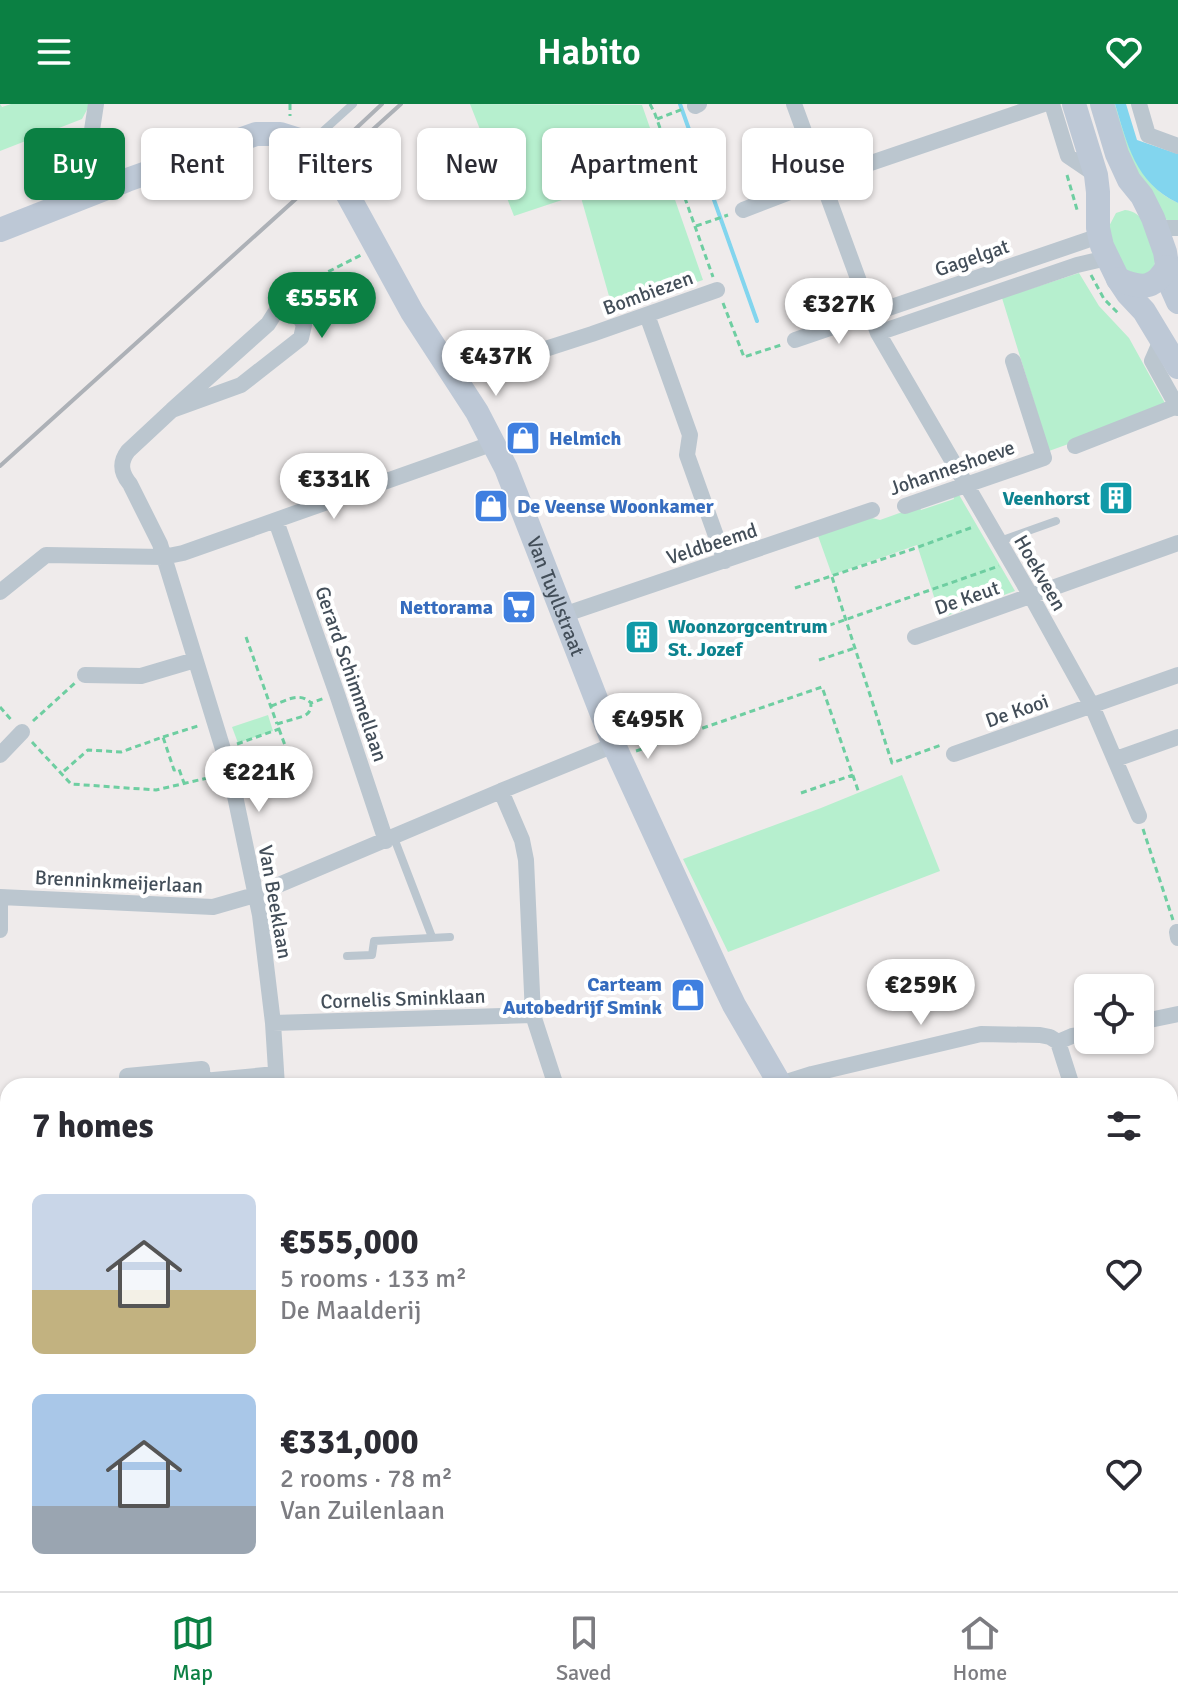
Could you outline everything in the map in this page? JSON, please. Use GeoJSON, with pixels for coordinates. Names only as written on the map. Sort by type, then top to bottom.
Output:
{"type":"FeatureCollection","features":[{"type":"Feature","properties":{"kind":"street"},"geometry":{"type":"LineString","coordinates":[[92,128],[96,104]]}},
{"type":"Feature","properties":{"kind":"street","name":"Hoekveen"},"geometry":{"type":"LineString","coordinates":[[794,104],[803,128]]}},
{"type":"Feature","properties":{"kind":"street"},"geometry":{"type":"LineString","coordinates":[[873,162],[1044,104]]}},
{"type":"Feature","properties":{"kind":"street"},"geometry":{"type":"LineString","coordinates":[[1052,104],[1068,156],[1096,175]]}},
{"type":"Feature","properties":{"kind":"street"},"geometry":{"type":"LineString","coordinates":[[1074,104],[1096,175],[1102,249],[1128,294],[1144,311],[1178,367]]}},
{"type":"Feature","properties":{"kind":"street"},"geometry":{"type":"LineString","coordinates":[[1102,104],[1117,154],[1129,180],[1163,225],[1170,254],[1170,284],[1178,302]]}},
{"type":"Feature","properties":{"kind":"street"},"geometry":{"type":"LineString","coordinates":[[1139,104],[1148,135],[1178,146]]}},
{"type":"Feature","properties":{"kind":"street"},"geometry":{"type":"LineString","coordinates":[[125,181],[256,134],[269,134]]}},
{"type":"Feature","properties":{"kind":"street"},"geometry":{"type":"LineString","coordinates":[[0,230],[75,200]]}},
{"type":"Feature","properties":{"kind":"street","name":"Van Tuyllstraat"},"geometry":{"type":"LineString","coordinates":[[352,200],[412,312],[494,443],[617,751],[734,1005],[775,1078]]}},
{"type":"Feature","properties":{"kind":"street"},"geometry":{"type":"LineString","coordinates":[[743,210],[769,200]]}},
{"type":"Feature","properties":{"kind":"street","name":"Hoekveen"},"geometry":{"type":"LineString","coordinates":[[828,200],[878,333],[1092,706],[1139,816]]}},
{"type":"Feature","properties":{"kind":"street"},"geometry":{"type":"LineString","coordinates":[[1102,249],[1114,201],[1136,204],[1163,225]]}},
{"type":"Feature","properties":{"kind":"street"},"geometry":{"type":"LineString","coordinates":[[1102,249],[1135,287],[1157,281],[1170,254]]}},
{"type":"Feature","properties":{"kind":"street","name":"Gagelgat"},"geometry":{"type":"LineString","coordinates":[[795,340],[870,314],[1102,249]]}},
{"type":"Feature","properties":{"kind":"street","name":"Gagelgat"},"geometry":{"type":"LineString","coordinates":[[878,333],[1102,249]]}},
{"type":"Feature","properties":{"kind":"street","name":"Bombiezen"},"geometry":{"type":"LineString","coordinates":[[455,378],[717,290]]}},
{"type":"Feature","properties":{"kind":"street"},"geometry":{"type":"LineString","coordinates":[[290,310],[302,318],[301,338],[241,385],[172,410],[268,324],[275,313],[290,310]]}},
{"type":"Feature","properties":{"kind":"street"},"geometry":{"type":"LineString","coordinates":[[647,315],[690,435],[687,455],[725,561]]}},
{"type":"Feature","properties":{"kind":"street"},"geometry":{"type":"LineString","coordinates":[[1075,446],[1177,407],[1152,361],[1162,338]]}},
{"type":"Feature","properties":{"kind":"street","name":"Johanneshoeve"},"geometry":{"type":"LineString","coordinates":[[905,506],[1044,458],[1013,361]]}},
{"type":"Feature","properties":{"kind":"street","name":"Van Beeklaan"},"geometry":{"type":"LineString","coordinates":[[172,410],[128,451],[121,467],[160,544],[230,772],[260,915],[273,1023],[276,1078]]}},
{"type":"Feature","properties":{"kind":"street"},"geometry":{"type":"LineString","coordinates":[[0,592],[46,555],[163,557],[183,553],[494,443]]}},
{"type":"Feature","properties":{"kind":"street","name":"Veldbeemd"},"geometry":{"type":"LineString","coordinates":[[563,615],[872,510]]}},
{"type":"Feature","properties":{"kind":"street","name":"Gerard Schimmellaan"},"geometry":{"type":"LineString","coordinates":[[276,521],[390,839]]}},
{"type":"Feature","properties":{"kind":"street","name":"De Keut"},"geometry":{"type":"LineString","coordinates":[[915,637],[1178,543]]}},
{"type":"Feature","properties":{"kind":"street"},"geometry":{"type":"LineString","coordinates":[[85,675],[141,676],[195,660]]}},
{"type":"Feature","properties":{"kind":"street","name":"De Kooi"},"geometry":{"type":"LineString","coordinates":[[954,754],[1178,675]]}},
{"type":"Feature","properties":{"kind":"street"},"geometry":{"type":"LineString","coordinates":[[0,755],[22,732]]}},
{"type":"Feature","properties":{"kind":"street"},"geometry":{"type":"LineString","coordinates":[[1116,759],[1178,737]]}},
{"type":"Feature","properties":{"kind":"street","name":"Brenninkmeijerlaan"},"geometry":{"type":"LineString","coordinates":[[0,897],[213,907],[255,895],[501,791],[617,751]]}},
{"type":"Feature","properties":{"kind":"street"},"geometry":{"type":"LineString","coordinates":[[501,791],[522,840],[526,860],[533,1015],[553,1078]]}},
{"type":"Feature","properties":{"kind":"street"},"geometry":{"type":"LineString","coordinates":[[0,897],[0,930]]}},
{"type":"Feature","properties":{"kind":"street"},"geometry":{"type":"LineString","coordinates":[[1154,1019],[1178,1014]]}},
{"type":"Feature","properties":{"kind":"street","name":"Cornelis Sminklaan"},"geometry":{"type":"LineString","coordinates":[[273,1023],[533,1015]]}},
{"type":"Feature","properties":{"kind":"street"},"geometry":{"type":"LineString","coordinates":[[800,1078],[981,1034],[1050,1037],[1058,1042],[1069,1078]]}},
{"type":"Feature","properties":{"kind":"street"},"geometry":{"type":"LineString","coordinates":[[1058,1042],[1074,1036]]}},
{"type":"Feature","properties":{"kind":"street","name":"Van Beeklaan"},"geometry":{"type":"LineString","coordinates":[[127,1078],[202,1069],[203,1078]]}},
{"type":"Feature","properties":{"kind":"lane"},"geometry":{"type":"LineString","coordinates":[[327,128],[353,104]]}},
{"type":"Feature","properties":{"kind":"lane"},"geometry":{"type":"LineString","coordinates":[[999,541],[1056,521]]}},
{"type":"Feature","properties":{"kind":"lane"},"geometry":{"type":"LineString","coordinates":[[390,839],[432,937]]}},
{"type":"Feature","properties":{"kind":"lane"},"geometry":{"type":"LineString","coordinates":[[347,956],[372,955],[374,941],[450,937]]}},
{"type":"Feature","properties":{"kind":"path"},"geometry":{"type":"LineString","coordinates":[[650,104],[744,357],[795,340]]}},
{"type":"Feature","properties":{"kind":"path"},"geometry":{"type":"LineString","coordinates":[[657,119],[668,115]]}},
{"type":"Feature","properties":{"kind":"path"},"geometry":{"type":"LineString","coordinates":[[696,226],[743,210]]}},
{"type":"Feature","properties":{"kind":"path"},"geometry":{"type":"LineString","coordinates":[[290,310],[296,296],[316,278],[376,245]]}},
{"type":"Feature","properties":{"kind":"path"},"geometry":{"type":"LineString","coordinates":[[795,588],[988,521]]}},
{"type":"Feature","properties":{"kind":"path"},"geometry":{"type":"LineString","coordinates":[[810,632],[1011,562]]}},
{"type":"Feature","properties":{"kind":"path"},"geometry":{"type":"LineString","coordinates":[[832,577],[892,763],[943,744],[950,755],[954,754]]}},
{"type":"Feature","properties":{"kind":"path"},"geometry":{"type":"LineString","coordinates":[[246,637],[293,767]]}},
{"type":"Feature","properties":{"kind":"path"},"geometry":{"type":"LineString","coordinates":[[819,660],[855,648]]}},
{"type":"Feature","properties":{"kind":"path"},"geometry":{"type":"LineString","coordinates":[[22,732],[85,675]]}},
{"type":"Feature","properties":{"kind":"path"},"geometry":{"type":"LineString","coordinates":[[617,751],[822,687],[859,793]]}},
{"type":"Feature","properties":{"kind":"path"},"geometry":{"type":"LineString","coordinates":[[311,703],[337,694]]}},
{"type":"Feature","properties":{"kind":"path"},"geometry":{"type":"LineString","coordinates":[[271,706],[300,696],[311,703],[308,714],[277,724]]}},
{"type":"Feature","properties":{"kind":"path"},"geometry":{"type":"LineString","coordinates":[[0,707],[71,784],[156,790],[230,772]]}},
{"type":"Feature","properties":{"kind":"path"},"geometry":{"type":"LineString","coordinates":[[64,771],[88,750],[121,752],[213,721]]}},
{"type":"Feature","properties":{"kind":"path"},"geometry":{"type":"LineString","coordinates":[[223,749],[279,729]]}},
{"type":"Feature","properties":{"kind":"path"},"geometry":{"type":"LineString","coordinates":[[163,737],[174,770],[179,769],[184,783]]}},
{"type":"Feature","properties":{"kind":"path"},"geometry":{"type":"LineString","coordinates":[[801,793],[853,775]]}},
{"type":"Feature","properties":{"kind":"path"},"geometry":{"type":"LineString","coordinates":[[1139,816],[1177,935]]}},
{"type":"Feature","properties":{"kind":"green space"},"geometry":{"type":"Polygon","coordinates":[[[0,104],[2,107],[11,104],[90,104],[82,119],[59,128],[24,128],[24,142],[0,151],[0,104]]]}},
{"type":"Feature","properties":{"kind":"green space"},"geometry":{"type":"Polygon","coordinates":[[[470,104],[642,105],[650,128],[542,128],[542,200],[562,200],[514,216],[508,200],[526,200],[526,128],[479,128],[470,104]]]}},
{"type":"Feature","properties":{"kind":"green space"},"geometry":{"type":"Polygon","coordinates":[[[1105,104],[1115,104],[1129,147],[1143,174],[1164,195],[1178,203],[1178,223],[1164,219],[1147,195],[1105,104]]]}},
{"type":"Feature","properties":{"kind":"green space"},"geometry":{"type":"Polygon","coordinates":[[[582,200],[675,200],[703,280],[616,309],[611,303],[582,200]]]}},
{"type":"Feature","properties":{"kind":"green space"},"geometry":{"type":"Polygon","coordinates":[[[1125,210],[1142,219],[1158,247],[1154,267],[1142,277],[1124,269],[1107,230],[1116,213],[1125,210]]]}},
{"type":"Feature","properties":{"kind":"green space"},"geometry":{"type":"Polygon","coordinates":[[[1079,273],[1099,306],[1129,338],[1166,405],[1049,451],[1002,298],[1079,273]]]}},
{"type":"Feature","properties":{"kind":"green space"},"geometry":{"type":"Polygon","coordinates":[[[958,493],[1015,591],[941,618],[917,545],[832,575],[817,533],[864,516],[880,520],[919,506],[921,510],[954,499],[953,495],[958,493]]]}},
{"type":"Feature","properties":{"kind":"green space"},"geometry":{"type":"Polygon","coordinates":[[[268,715],[273,731],[238,743],[232,727],[268,715]]]}},
{"type":"Feature","properties":{"kind":"green space"},"geometry":{"type":"Polygon","coordinates":[[[902,775],[940,871],[728,952],[683,859],[902,775]]]}},
{"type":"Feature","properties":{"kind":"water"},"geometry":{"type":"Polygon","coordinates":[[[1115,104],[1126,104],[1137,140],[1178,154],[1178,203],[1163,195],[1142,173],[1129,147],[1115,104]]]}},
{"type":"Feature","properties":{"kind":"waterway"},"geometry":{"type":"LineString","coordinates":[[680,104],[757,321]]}},
{"type":"Feature","properties":{"kind":"railway"},"geometry":{"type":"LineString","coordinates":[[356,128],[382,104]]}},
{"type":"Feature","properties":{"kind":"railway"},"geometry":{"type":"LineString","coordinates":[[0,466],[401,104]]}},
{"type":"Feature","properties":{"kind":"place","name":"Helmich"},"geometry":{"type":"Point","coordinates":[523,438]}},
{"type":"Feature","properties":{"kind":"place","name":"Veenhorst"},"geometry":{"type":"Point","coordinates":[1116,498]}},
{"type":"Feature","properties":{"kind":"place","name":"De Veense Woonkamer"},"geometry":{"type":"Point","coordinates":[491,506]}},
{"type":"Feature","properties":{"kind":"place","name":"Nettorama"},"geometry":{"type":"Point","coordinates":[519,607]}},
{"type":"Feature","properties":{"kind":"place","name":"Woonzorgcentrum St. Jozef"},"geometry":{"type":"Point","coordinates":[642,637]}},
{"type":"Feature","properties":{"kind":"place","name":"Carteam Autobedrijf Smink"},"geometry":{"type":"Point","coordinates":[688,995]}}]}
